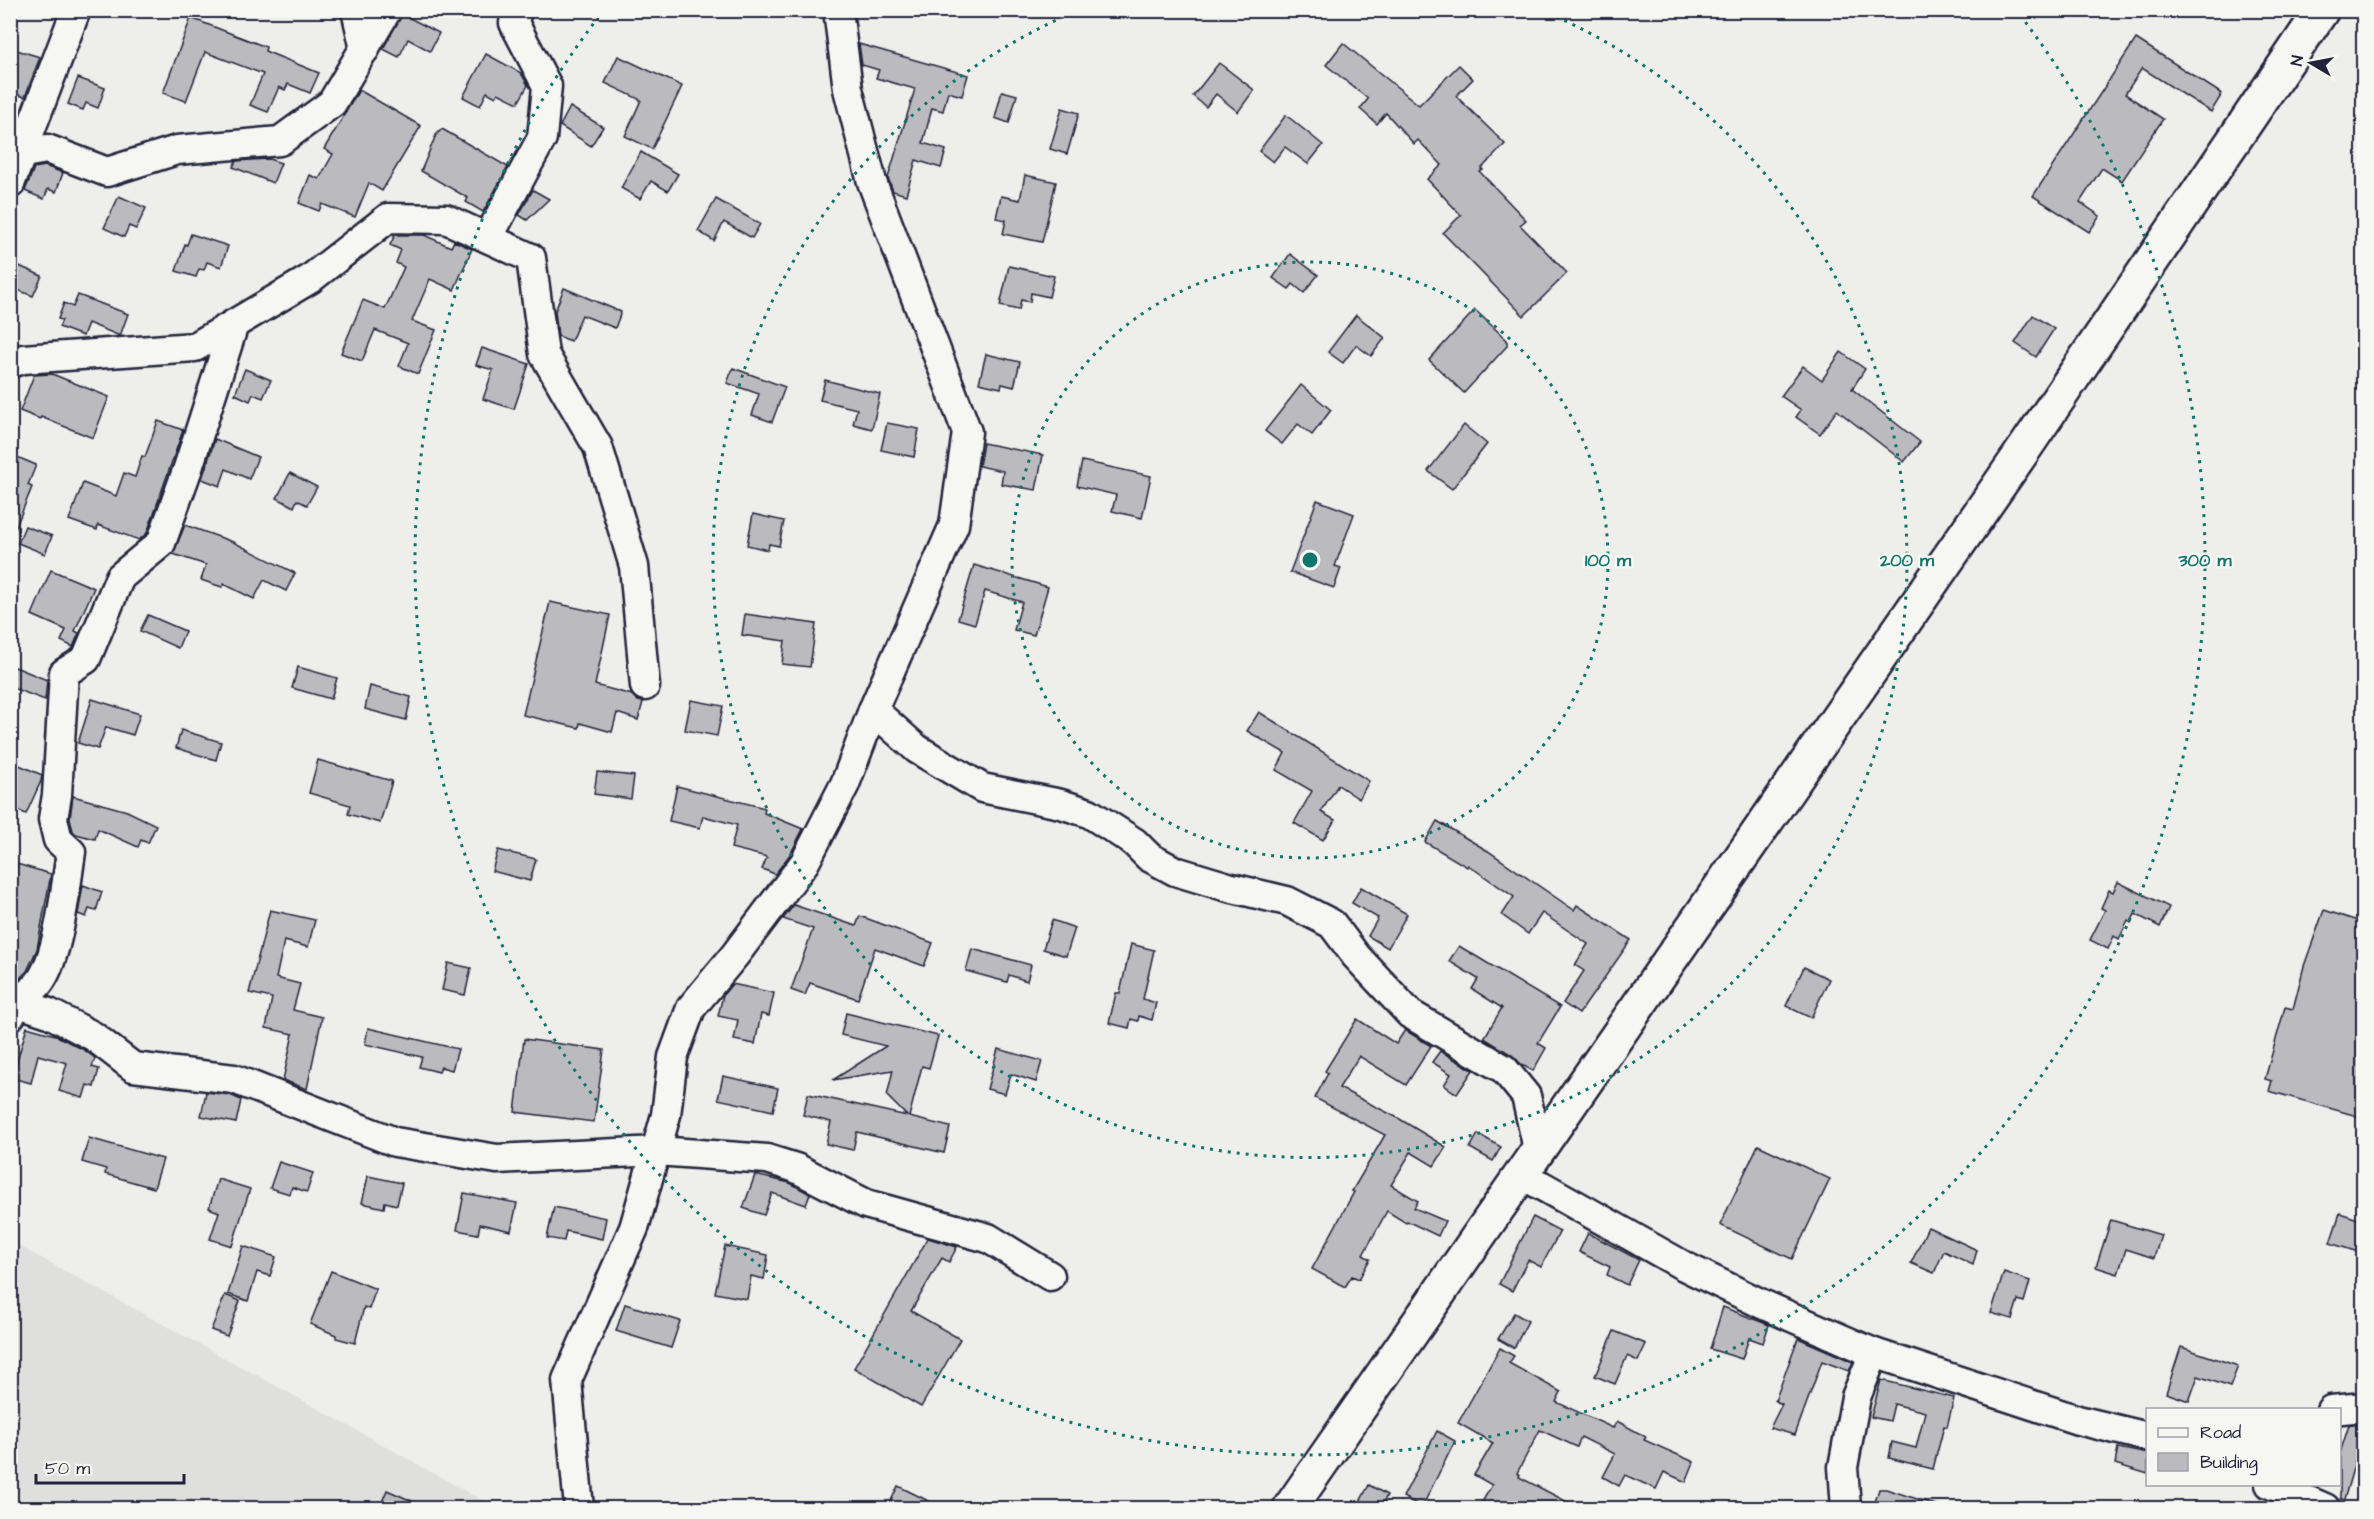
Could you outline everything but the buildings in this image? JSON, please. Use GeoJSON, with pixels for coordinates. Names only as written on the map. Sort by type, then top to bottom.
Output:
{"type":"FeatureCollection","features":[{"type":"Feature","properties":{"kind":"main road"},"geometry":{"type":"LineString","coordinates":[[1290,1509],[2020,455],[2322,10]]}},
{"type":"Feature","properties":{"kind":"street"},"geometry":{"type":"LineString","coordinates":[[10,184],[24,153],[76,10]]}},
{"type":"Feature","properties":{"kind":"street"},"geometry":{"type":"LineString","coordinates":[[356,10],[365,49]]}},
{"type":"Feature","properties":{"kind":"street"},"geometry":{"type":"LineString","coordinates":[[24,153],[47,149],[107,172],[177,150],[280,141],[332,103],[387,10]]}},
{"type":"Feature","properties":{"kind":"street"},"geometry":{"type":"LineString","coordinates":[[488,238],[542,138],[547,86],[514,23],[517,10]]}},
{"type":"Feature","properties":{"kind":"street"},"geometry":{"type":"LineString","coordinates":[[579,1509],[567,1380],[634,1228],[666,1115],[673,1057],[691,1008],[735,955],[805,862],[845,784],[873,710],[954,525],[967,432],[872,182],[848,89],[838,10]]}},
{"type":"Feature","properties":{"kind":"street"},"geometry":{"type":"LineString","coordinates":[[10,363],[23,359],[195,347],[310,279],[388,218],[446,219],[531,258],[544,354],[598,447],[634,566],[645,686]]}},
{"type":"Feature","properties":{"kind":"street"},"geometry":{"type":"LineString","coordinates":[[13,1010],[40,982],[52,959],[68,875],[70,852],[58,840],[53,819],[57,795],[64,673],[86,659],[120,577],[161,543],[188,468],[234,324]]}},
{"type":"Feature","properties":{"kind":"street"},"geometry":{"type":"LineString","coordinates":[[873,710],[917,749],[982,788],[1061,804],[1089,813],[1134,842],[1149,857],[1175,870],[1228,888],[1287,901],[1332,924],[1356,956],[1410,1014],[1504,1069],[1526,1096],[1529,1161],[1684,1266],[1762,1304],[1874,1353],[2078,1420],[2146,1437]]}},
{"type":"Feature","properties":{"kind":"street"},"geometry":{"type":"LineString","coordinates":[[13,1010],[49,1013],[93,1036],[133,1067],[234,1079],[395,1142],[497,1159],[657,1151],[766,1159],[796,1168],[866,1204],[988,1238],[1050,1276]]}},
{"type":"Feature","properties":{"kind":"street"},"geometry":{"type":"LineString","coordinates":[[1846,1509],[1843,1467],[1856,1397],[1874,1353]]}},
{"type":"Feature","properties":{"kind":"street"},"geometry":{"type":"LineString","coordinates":[[2341,1409],[2364,1407]]}},
{"type":"Feature","properties":{"kind":"street"},"geometry":{"type":"LineString","coordinates":[[2078,1420],[2146,1417]]}},
{"type":"Feature","properties":{"kind":"street"},"geometry":{"type":"LineString","coordinates":[[2272,1486],[2325,1509]]}},
{"type":"Feature","properties":{"kind":"shaded area"},"geometry":{"type":"Polygon","coordinates":[[[10,1241],[313,1406],[496,1508],[11,1508],[10,1241]]]}}]}
